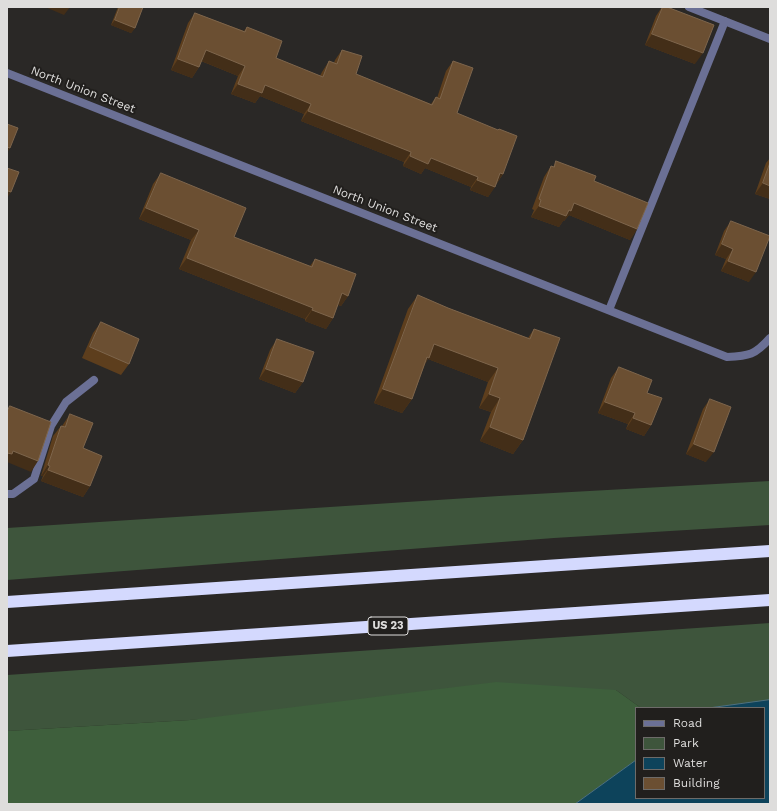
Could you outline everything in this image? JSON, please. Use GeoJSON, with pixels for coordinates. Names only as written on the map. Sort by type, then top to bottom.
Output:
{"type":"FeatureCollection","features":[{"type":"Feature","properties":{"kind":"highway"},"geometry":{"type":"LineString","coordinates":[[7,602],[770,551]]}},
{"type":"Feature","properties":{"kind":"highway","name":"US 23"},"geometry":{"type":"LineString","coordinates":[[7,651],[770,600]]}},
{"type":"Feature","properties":{"kind":"street"},"geometry":{"type":"LineString","coordinates":[[689,7],[770,39]]}},
{"type":"Feature","properties":{"kind":"street"},"geometry":{"type":"LineString","coordinates":[[609,310],[726,21]]}},
{"type":"Feature","properties":{"kind":"street","name":"North Union Street"},"geometry":{"type":"LineString","coordinates":[[7,73],[727,357],[744,356],[755,352],[770,338]]}},
{"type":"Feature","properties":{"kind":"street"},"geometry":{"type":"LineString","coordinates":[[7,494],[12,494],[34,479],[51,426],[66,402],[94,380]]}},
{"type":"Feature","properties":{"kind":"green space"},"geometry":{"type":"Polygon","coordinates":[[[770,481],[770,525],[554,538],[7,580],[7,528],[499,496],[770,481]]]}},
{"type":"Feature","properties":{"kind":"green space"},"geometry":{"type":"Polygon","coordinates":[[[770,623],[770,700],[717,707],[640,707],[616,690],[190,720],[7,731],[7,675],[770,623]]]}},
{"type":"Feature","properties":{"kind":"green space"},"geometry":{"type":"Polygon","coordinates":[[[496,682],[616,690],[640,707],[635,707],[635,761],[575,804],[7,804],[7,731],[190,720],[496,682]]]}},
{"type":"Feature","properties":{"kind":"water"},"geometry":{"type":"Polygon","coordinates":[[[770,700],[770,804],[575,804],[635,761],[635,799],[765,799],[765,707],[717,707],[770,700]]]}},
{"type":"Feature","properties":{"kind":"building"},"geometry":{"type":"Polygon","coordinates":[[[120,7],[143,7],[135,28],[115,20],[120,7]]]}},
{"type":"Feature","properties":{"kind":"building"},"geometry":{"type":"Polygon","coordinates":[[[663,7],[667,7],[714,25],[703,53],[652,34],[663,7]]]}},
{"type":"Feature","properties":{"kind":"building"},"geometry":{"type":"Polygon","coordinates":[[[195,13],[245,32],[247,27],[282,41],[276,58],[323,77],[329,61],[337,64],[342,50],[362,56],[356,74],[432,105],[436,97],[440,99],[453,61],[473,68],[457,113],[517,136],[503,174],[500,173],[495,187],[477,180],[478,177],[431,158],[428,164],[410,156],[411,152],[308,111],[311,104],[265,85],[262,93],[238,84],[245,66],[206,50],[199,67],[178,59],[195,13]]]}},
{"type":"Feature","properties":{"kind":"building"},"geometry":{"type":"Polygon","coordinates":[[[7,124],[18,128],[10,148],[7,147],[7,124]]]}},
{"type":"Feature","properties":{"kind":"building"},"geometry":{"type":"Polygon","coordinates":[[[556,161],[596,176],[594,181],[648,203],[637,229],[574,203],[571,211],[569,210],[566,216],[539,206],[541,200],[539,199],[551,166],[554,167],[556,161]]]}},
{"type":"Feature","properties":{"kind":"building"},"geometry":{"type":"Polygon","coordinates":[[[770,163],[770,186],[763,183],[770,163]]]}},
{"type":"Feature","properties":{"kind":"building"},"geometry":{"type":"Polygon","coordinates":[[[7,168],[19,172],[11,192],[7,192],[7,168]]]}},
{"type":"Feature","properties":{"kind":"building"},"geometry":{"type":"Polygon","coordinates":[[[161,173],[246,208],[234,237],[312,267],[315,259],[356,274],[348,296],[342,293],[333,318],[312,310],[313,308],[187,258],[199,230],[146,208],[161,173]]]}},
{"type":"Feature","properties":{"kind":"building"},"geometry":{"type":"Polygon","coordinates":[[[731,221],[770,236],[756,272],[728,261],[733,249],[722,244],[731,221]]]}},
{"type":"Feature","properties":{"kind":"building"},"geometry":{"type":"Polygon","coordinates":[[[418,295],[530,339],[534,329],[560,338],[523,440],[490,427],[500,398],[489,394],[498,368],[434,344],[429,358],[427,357],[412,399],[383,389],[418,295]]]}},
{"type":"Feature","properties":{"kind":"building"},"geometry":{"type":"Polygon","coordinates":[[[101,322],[139,339],[129,364],[90,347],[101,322]]]}},
{"type":"Feature","properties":{"kind":"building"},"geometry":{"type":"Polygon","coordinates":[[[277,339],[314,352],[303,382],[266,369],[277,339]]]}},
{"type":"Feature","properties":{"kind":"building"},"geometry":{"type":"Polygon","coordinates":[[[619,367],[652,380],[647,393],[662,398],[651,425],[633,418],[635,413],[605,402],[619,367]]]}},
{"type":"Feature","properties":{"kind":"building"},"geometry":{"type":"Polygon","coordinates":[[[710,399],[731,407],[714,452],[694,444],[710,399]]]}},
{"type":"Feature","properties":{"kind":"building"},"geometry":{"type":"Polygon","coordinates":[[[10,406],[51,422],[38,461],[13,451],[12,454],[7,453],[7,412],[10,406]]]}},
{"type":"Feature","properties":{"kind":"building"},"geometry":{"type":"Polygon","coordinates":[[[70,414],[93,423],[83,448],[102,456],[90,486],[48,470],[50,466],[48,465],[61,426],[65,427],[70,414]]]}}]}
